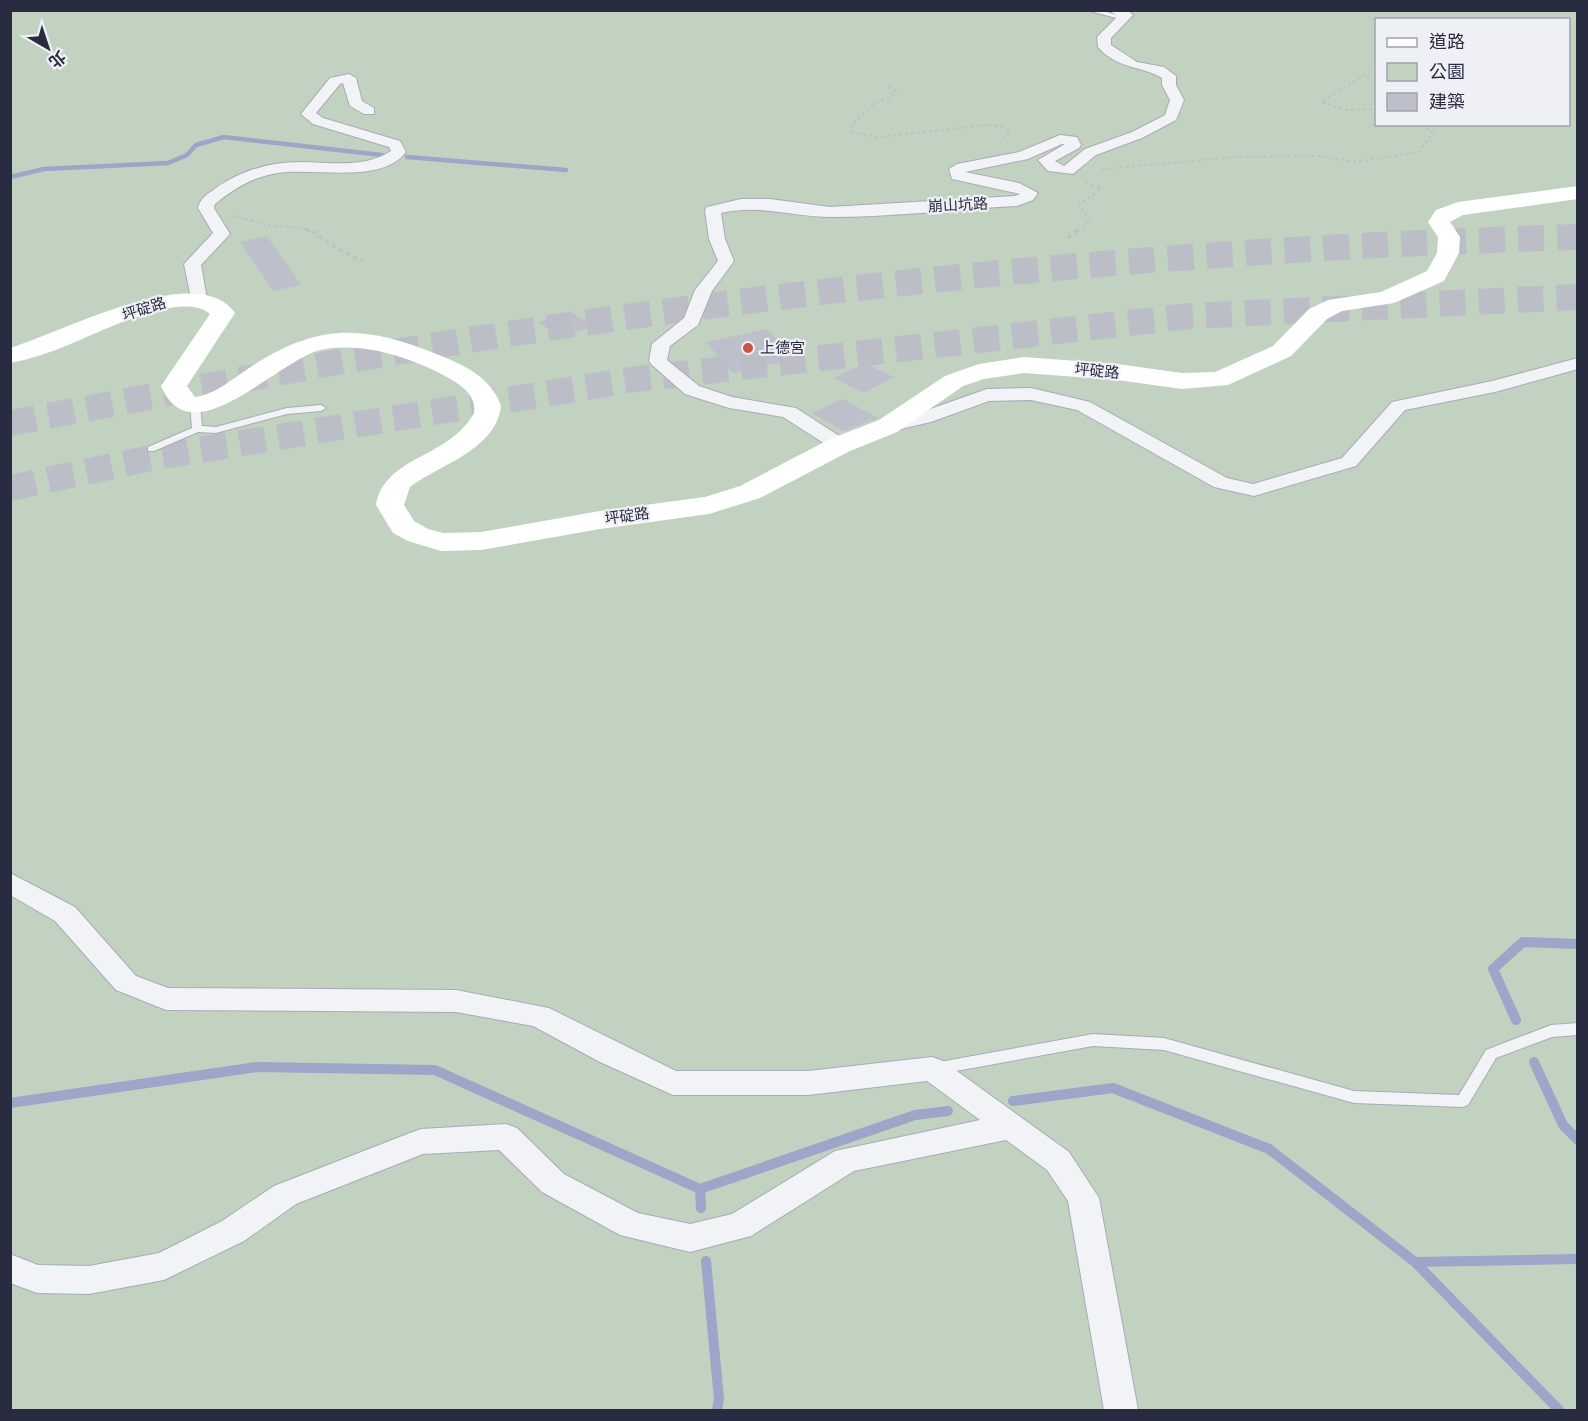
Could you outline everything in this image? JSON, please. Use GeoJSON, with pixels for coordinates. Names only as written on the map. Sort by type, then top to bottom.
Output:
{"type":"FeatureCollection","features":[{"type":"Feature","properties":{"kind":"main road","name":"坪碇路"},"geometry":{"type":"LineString","coordinates":[[196,417],[214,399],[309,345],[345,340],[388,345],[445,367],[469,381],[485,399],[488,408],[487,416],[479,427],[441,459],[400,481],[392,494],[390,505],[404,527],[441,542],[481,541],[600,520],[709,505],[750,492],[840,445],[888,426],[954,381],[980,372],[1024,365],[1117,372],[1182,381],[1219,380],[1282,351],[1318,314],[1336,305],[1386,298],[1436,276],[1448,253],[1449,237],[1439,222],[1444,215],[1458,209],[1578,192]]}},
{"type":"Feature","properties":{"kind":"main road","name":"坪碇路"},"geometry":{"type":"LineString","coordinates":[[10,356],[148,306],[172,300],[198,299]]}},
{"type":"Feature","properties":{"kind":"main road"},"geometry":{"type":"LineString","coordinates":[[196,417],[178,397],[174,386],[223,313],[212,304],[198,299]]}},
{"type":"Feature","properties":{"kind":"street"},"geometry":{"type":"LineString","coordinates":[[1071,176],[1076,160],[1092,151],[1137,135],[1171,117],[1176,100],[1169,85],[1169,76],[1159,70],[1132,65],[1105,47],[1104,37],[1119,14]]}},
{"type":"Feature","properties":{"kind":"street"},"geometry":{"type":"LineString","coordinates":[[198,299],[192,264],[222,234],[206,208],[207,202],[226,186],[253,173],[287,168],[355,167],[388,162],[399,152],[395,144],[318,122],[308,114],[334,81],[350,78],[355,103],[369,111]]}},
{"type":"Feature","properties":{"kind":"street","name":"崩山坑路"},"geometry":{"type":"LineString","coordinates":[[840,445],[789,412],[729,402],[692,390],[658,361],[661,344],[692,321],[704,290],[726,261],[715,229],[713,210],[741,204],[770,204],[830,212],[1017,201],[1027,198],[1030,193],[1022,189],[957,176],[957,170],[1023,156],[1060,139],[1072,140],[1074,145],[1046,160],[1053,168],[1071,176]]}},
{"type":"Feature","properties":{"kind":"street"},"geometry":{"type":"LineString","coordinates":[[888,426],[924,418],[987,395],[1031,394],[1083,406],[1221,483],[1254,490],[1349,462],[1399,406],[1495,386],[1578,363]]}},
{"type":"Feature","properties":{"kind":"street"},"geometry":{"type":"LineString","coordinates":[[10,882],[65,914],[126,983],[166,999],[456,1001],[539,1016],[610,1054],[673,1083],[808,1083],[932,1069],[1058,1161],[1083,1198],[1121,1410]]}},
{"type":"Feature","properties":{"kind":"street"},"geometry":{"type":"LineString","coordinates":[[10,1268],[37,1279],[89,1280],[164,1266],[233,1231],[285,1195],[421,1142],[506,1137],[553,1184],[631,1225],[690,1238],[740,1226],[846,1160],[1009,1127]]}},
{"type":"Feature","properties":{"kind":"lane"},"geometry":{"type":"LineString","coordinates":[[1089,10],[1119,14]]}},
{"type":"Feature","properties":{"kind":"lane"},"geometry":{"type":"LineString","coordinates":[[151,449],[196,417],[216,430],[286,411],[321,408]]}},
{"type":"Feature","properties":{"kind":"lane"},"geometry":{"type":"LineString","coordinates":[[932,1069],[1093,1040],[1164,1044],[1353,1096],[1463,1101],[1491,1054],[1551,1030],[1578,1029]]}},
{"type":"Feature","properties":{"kind":"path"},"geometry":{"type":"LineString","coordinates":[[1371,71],[1321,102],[1346,110],[1375,109]]}},
{"type":"Feature","properties":{"kind":"path"},"geometry":{"type":"LineString","coordinates":[[888,87],[896,91],[892,96],[874,105],[852,125],[852,132],[879,137],[968,126],[1004,127],[1010,131],[996,146]]}},
{"type":"Feature","properties":{"kind":"path"},"geometry":{"type":"LineString","coordinates":[[1071,176],[1235,157],[1319,156],[1355,162],[1399,157],[1419,152],[1433,133],[1423,126]]}},
{"type":"Feature","properties":{"kind":"path"},"geometry":{"type":"LineString","coordinates":[[1068,238],[1091,220],[1088,213],[1079,205],[1101,188],[1096,184],[1071,176]]}},
{"type":"Feature","properties":{"kind":"path"},"geometry":{"type":"LineString","coordinates":[[206,208],[272,226],[297,227],[316,233],[329,244],[362,261]]}},
{"type":"Feature","properties":{"kind":"green space"},"geometry":{"type":"Polygon","coordinates":[[[11,11],[1577,11],[1577,1410],[11,1410],[11,11]]]}},
{"type":"Feature","properties":{"kind":"building"},"geometry":{"type":"Polygon","coordinates":[[[267,236],[301,285],[273,291],[240,242],[267,236]]]}},
{"type":"Feature","properties":{"kind":"building"},"geometry":{"type":"Polygon","coordinates":[[[570,311],[593,326],[561,337],[538,322],[570,311]]]}},
{"type":"Feature","properties":{"kind":"building","name":"上德宮"},"geometry":{"type":"Polygon","coordinates":[[[767,329],[794,359],[732,373],[706,342],[767,329]]]}},
{"type":"Feature","properties":{"kind":"building"},"geometry":{"type":"Polygon","coordinates":[[[864,363],[894,377],[864,393],[834,378],[864,363]]]}},
{"type":"Feature","properties":{"kind":"building"},"geometry":{"type":"Polygon","coordinates":[[[843,399],[878,418],[844,431],[812,413],[843,399]]]}},
{"type":"Feature","properties":{"kind":"waterway"},"geometry":{"type":"LineString","coordinates":[[10,177],[44,169],[168,163],[187,155],[196,145],[224,137],[382,155]]}},
{"type":"Feature","properties":{"kind":"waterway"},"geometry":{"type":"LineString","coordinates":[[407,157],[566,170]]}},
{"type":"Feature","properties":{"kind":"waterway"},"geometry":{"type":"LineString","coordinates":[[1516,1020],[1493,969],[1523,942],[1578,944]]}},
{"type":"Feature","properties":{"kind":"waterway"},"geometry":{"type":"LineString","coordinates":[[1534,1062],[1563,1125],[1578,1140]]}},
{"type":"Feature","properties":{"kind":"waterway"},"geometry":{"type":"LineString","coordinates":[[10,1103],[257,1067],[435,1070],[700,1189]]}},
{"type":"Feature","properties":{"kind":"waterway"},"geometry":{"type":"LineString","coordinates":[[1013,1101],[1113,1088],[1269,1149],[1415,1262]]}},
{"type":"Feature","properties":{"kind":"waterway"},"geometry":{"type":"LineString","coordinates":[[700,1189],[915,1115],[948,1111]]}},
{"type":"Feature","properties":{"kind":"waterway"},"geometry":{"type":"LineString","coordinates":[[700,1189],[701,1208]]}},
{"type":"Feature","properties":{"kind":"waterway"},"geometry":{"type":"LineString","coordinates":[[1415,1262],[1578,1259]]}},
{"type":"Feature","properties":{"kind":"waterway"},"geometry":{"type":"LineString","coordinates":[[706,1261],[719,1399],[717,1410]]}},
{"type":"Feature","properties":{"kind":"waterway"},"geometry":{"type":"LineString","coordinates":[[1415,1262],[1559,1410]]}},
{"type":"Feature","properties":{"kind":"tunnel"},"geometry":{"type":"LineString","coordinates":[[10,423],[432,346],[575,324],[860,288],[1147,260],[1434,242],[1578,237]]}},
{"type":"Feature","properties":{"kind":"tunnel"},"geometry":{"type":"LineString","coordinates":[[10,488],[156,457],[637,379],[1190,316],[1578,297]]}},
{"type":"Feature","properties":{"kind":"place","name":"上德宮"},"geometry":{"type":"Point","coordinates":[748,348]}}]}
